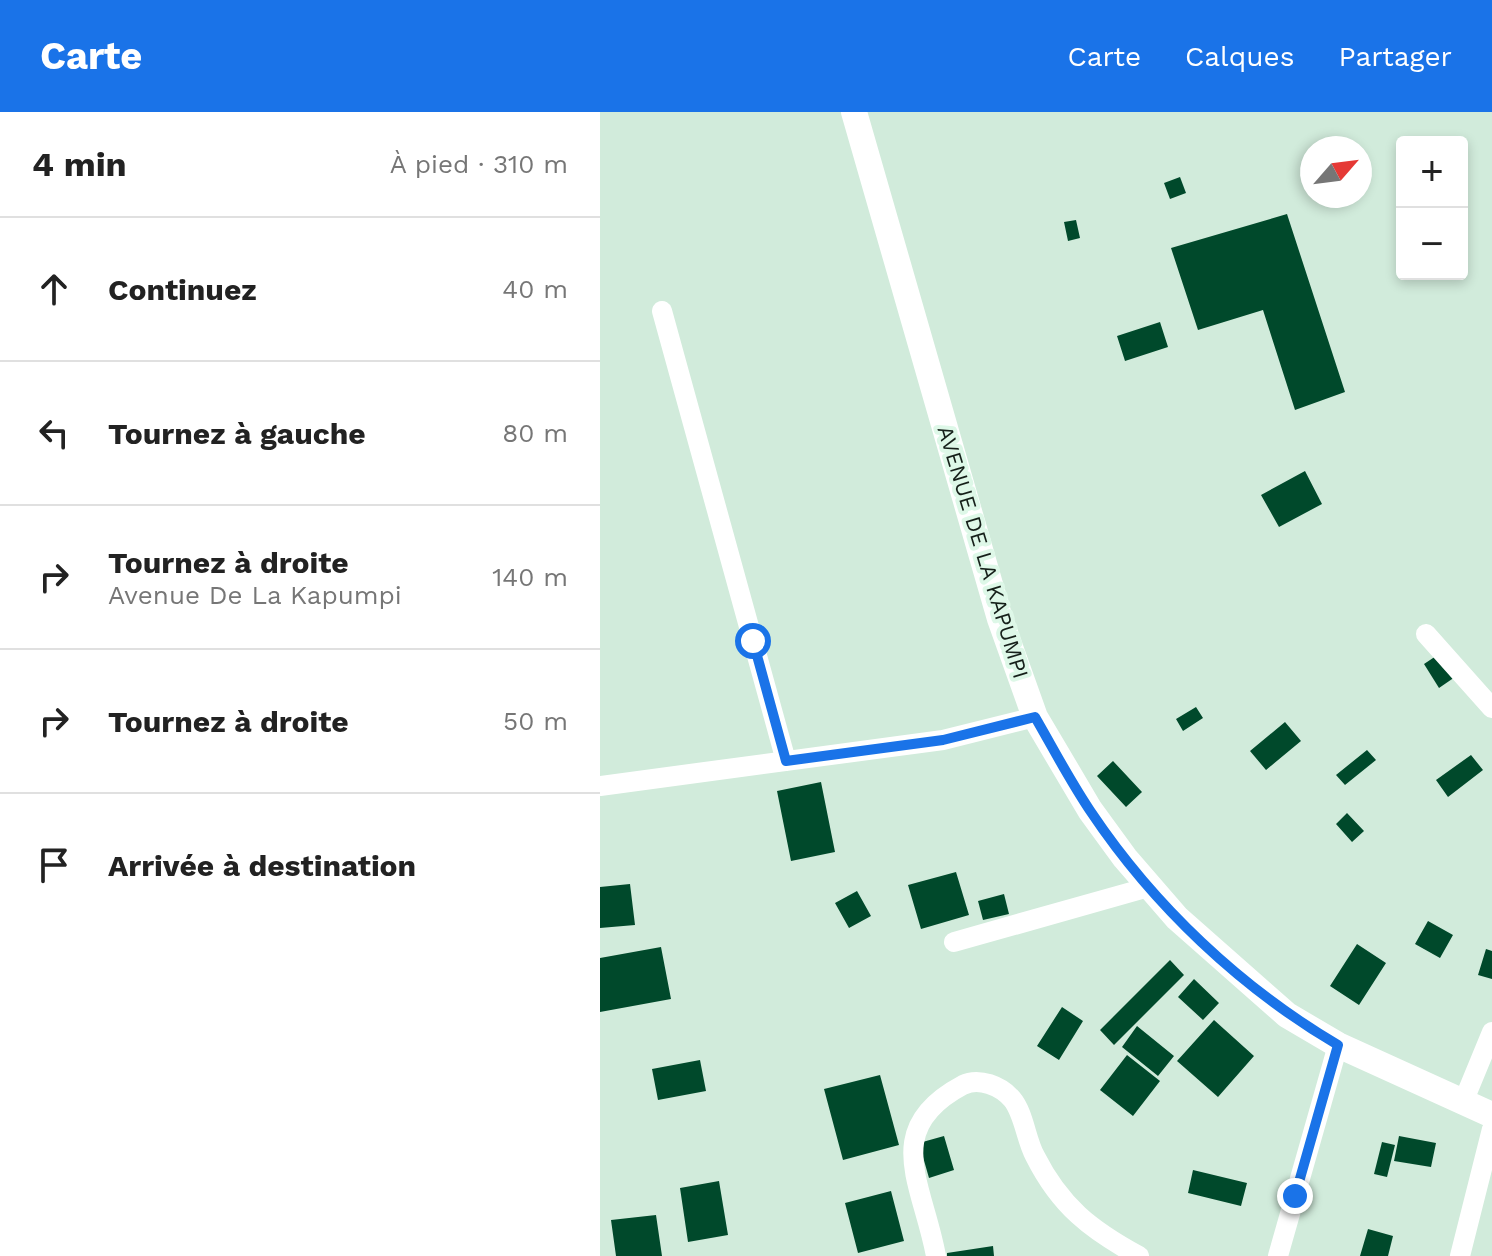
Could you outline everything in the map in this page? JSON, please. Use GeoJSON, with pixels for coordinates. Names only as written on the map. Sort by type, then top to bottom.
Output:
{"type":"FeatureCollection","features":[{"type":"Feature","properties":{"kind":"main road","name":"AVENUE DE LA KAPUMPI"},"geometry":{"type":"LineString","coordinates":[[854,112],[1000,619],[1035,717],[1090,810],[1177,918],[1287,1015],[1338,1045],[1492,1115]]}},
{"type":"Feature","properties":{"kind":"street"},"geometry":{"type":"LineString","coordinates":[[662,311],[786,761]]}},
{"type":"Feature","properties":{"kind":"street"},"geometry":{"type":"LineString","coordinates":[[1426,634],[1492,708]]}},
{"type":"Feature","properties":{"kind":"street"},"geometry":{"type":"LineString","coordinates":[[600,786],[943,740],[1035,717]]}},
{"type":"Feature","properties":{"kind":"street"},"geometry":{"type":"LineString","coordinates":[[954,942],[1149,887]]}},
{"type":"Feature","properties":{"kind":"street"},"geometry":{"type":"LineString","coordinates":[[1464,1100],[1492,1032]]}},
{"type":"Feature","properties":{"kind":"street"},"geometry":{"type":"LineString","coordinates":[[1278,1256],[1338,1045]]}},
{"type":"Feature","properties":{"kind":"street"},"geometry":{"type":"LineString","coordinates":[[936,1256],[912,1157],[912,1134],[938,1099],[968,1082],[989,1083],[1014,1100],[1034,1155],[1064,1205],[1106,1238],[1139,1256]]}},
{"type":"Feature","properties":{"kind":"street"},"geometry":{"type":"LineString","coordinates":[[1460,1256],[1492,1129]]}},
{"type":"Feature","properties":{"kind":"building"},"geometry":{"type":"Polygon","coordinates":[[[1180,177],[1186,193],[1170,199],[1164,183],[1180,177]]]}},
{"type":"Feature","properties":{"kind":"building"},"geometry":{"type":"Polygon","coordinates":[[[1287,214],[1345,392],[1295,410],[1263,310],[1198,330],[1171,248],[1287,214]]]}},
{"type":"Feature","properties":{"kind":"building"},"geometry":{"type":"Polygon","coordinates":[[[1076,220],[1080,238],[1068,241],[1064,222],[1076,220]]]}},
{"type":"Feature","properties":{"kind":"building"},"geometry":{"type":"Polygon","coordinates":[[[1160,322],[1168,347],[1125,361],[1117,336],[1160,322]]]}},
{"type":"Feature","properties":{"kind":"building"},"geometry":{"type":"Polygon","coordinates":[[[1305,471],[1322,504],[1279,527],[1261,495],[1305,471]]]}},
{"type":"Feature","properties":{"kind":"building"},"geometry":{"type":"Polygon","coordinates":[[[1439,654],[1455,677],[1439,688],[1424,664],[1439,654]]]}},
{"type":"Feature","properties":{"kind":"building"},"geometry":{"type":"Polygon","coordinates":[[[1196,707],[1203,718],[1183,731],[1176,719],[1196,707]]]}},
{"type":"Feature","properties":{"kind":"building"},"geometry":{"type":"Polygon","coordinates":[[[1285,722],[1301,741],[1266,770],[1250,751],[1285,722]]]}},
{"type":"Feature","properties":{"kind":"building"},"geometry":{"type":"Polygon","coordinates":[[[1367,750],[1376,760],[1345,785],[1336,775],[1367,750]]]}},
{"type":"Feature","properties":{"kind":"building"},"geometry":{"type":"Polygon","coordinates":[[[1471,755],[1483,770],[1448,797],[1436,780],[1471,755]]]}},
{"type":"Feature","properties":{"kind":"building"},"geometry":{"type":"Polygon","coordinates":[[[1113,761],[1142,792],[1126,807],[1097,776],[1113,761]]]}},
{"type":"Feature","properties":{"kind":"building"},"geometry":{"type":"Polygon","coordinates":[[[821,782],[835,852],[791,861],[777,791],[821,782]]]}},
{"type":"Feature","properties":{"kind":"building"},"geometry":{"type":"Polygon","coordinates":[[[1347,813],[1364,831],[1352,842],[1336,824],[1347,813]]]}},
{"type":"Feature","properties":{"kind":"building"},"geometry":{"type":"Polygon","coordinates":[[[956,872],[969,915],[921,929],[908,885],[956,872]]]}},
{"type":"Feature","properties":{"kind":"building"},"geometry":{"type":"Polygon","coordinates":[[[630,884],[635,925],[600,928],[600,887],[630,884]]]}},
{"type":"Feature","properties":{"kind":"building"},"geometry":{"type":"Polygon","coordinates":[[[857,891],[871,916],[849,928],[835,903],[857,891]]]}},
{"type":"Feature","properties":{"kind":"building"},"geometry":{"type":"Polygon","coordinates":[[[1004,894],[1009,914],[983,920],[978,901],[1004,894]]]}},
{"type":"Feature","properties":{"kind":"building"},"geometry":{"type":"Polygon","coordinates":[[[1428,921],[1453,935],[1440,958],[1415,944],[1428,921]]]}},
{"type":"Feature","properties":{"kind":"building"},"geometry":{"type":"Polygon","coordinates":[[[1357,944],[1386,963],[1359,1005],[1330,986],[1357,944]]]}},
{"type":"Feature","properties":{"kind":"building"},"geometry":{"type":"Polygon","coordinates":[[[661,947],[671,999],[600,1012],[600,958],[661,947]]]}},
{"type":"Feature","properties":{"kind":"building"},"geometry":{"type":"Polygon","coordinates":[[[1486,949],[1492,951],[1492,979],[1478,975],[1486,949]]]}},
{"type":"Feature","properties":{"kind":"building"},"geometry":{"type":"Polygon","coordinates":[[[1170,960],[1184,975],[1114,1045],[1100,1030],[1170,960]]]}},
{"type":"Feature","properties":{"kind":"building"},"geometry":{"type":"Polygon","coordinates":[[[1194,979],[1219,1003],[1203,1020],[1178,997],[1194,979]]]}},
{"type":"Feature","properties":{"kind":"building"},"geometry":{"type":"Polygon","coordinates":[[[1062,1007],[1083,1021],[1059,1060],[1037,1046],[1062,1007]]]}},
{"type":"Feature","properties":{"kind":"building"},"geometry":{"type":"Polygon","coordinates":[[[1214,1020],[1254,1056],[1218,1097],[1177,1061],[1214,1020]]]}},
{"type":"Feature","properties":{"kind":"building"},"geometry":{"type":"Polygon","coordinates":[[[1137,1026],[1174,1056],[1158,1076],[1122,1047],[1137,1026]]]}},
{"type":"Feature","properties":{"kind":"building"},"geometry":{"type":"Polygon","coordinates":[[[1127,1055],[1160,1081],[1133,1116],[1100,1090],[1127,1055]]]}},
{"type":"Feature","properties":{"kind":"building"},"geometry":{"type":"Polygon","coordinates":[[[700,1060],[706,1091],[658,1100],[652,1069],[700,1060]]]}},
{"type":"Feature","properties":{"kind":"building"},"geometry":{"type":"Polygon","coordinates":[[[880,1075],[899,1145],[843,1160],[824,1089],[880,1075]]]}},
{"type":"Feature","properties":{"kind":"building"},"geometry":{"type":"Polygon","coordinates":[[[944,1136],[954,1170],[929,1178],[919,1143],[944,1136]]]}},
{"type":"Feature","properties":{"kind":"building"},"geometry":{"type":"Polygon","coordinates":[[[1399,1136],[1436,1143],[1431,1167],[1394,1161],[1399,1136]]]}},
{"type":"Feature","properties":{"kind":"building"},"geometry":{"type":"Polygon","coordinates":[[[1382,1142],[1395,1145],[1387,1177],[1374,1174],[1382,1142]]]}},
{"type":"Feature","properties":{"kind":"building"},"geometry":{"type":"Polygon","coordinates":[[[1193,1170],[1247,1183],[1241,1206],[1188,1193],[1193,1170]]]}},
{"type":"Feature","properties":{"kind":"building"},"geometry":{"type":"Polygon","coordinates":[[[719,1181],[728,1235],[688,1242],[680,1188],[719,1181]]]}},
{"type":"Feature","properties":{"kind":"building"},"geometry":{"type":"Polygon","coordinates":[[[891,1191],[904,1241],[858,1253],[845,1203],[891,1191]]]}},
{"type":"Feature","properties":{"kind":"building"},"geometry":{"type":"Polygon","coordinates":[[[656,1215],[662,1256],[616,1256],[611,1220],[656,1215]]]}},
{"type":"Feature","properties":{"kind":"building"},"geometry":{"type":"Polygon","coordinates":[[[1368,1229],[1393,1236],[1388,1256],[1360,1256],[1368,1229]]]}},
{"type":"Feature","properties":{"kind":"building"},"geometry":{"type":"Polygon","coordinates":[[[993,1246],[994,1256],[947,1256],[947,1253],[993,1246]]]}},
{"type":"Feature","properties":{"kind":"route"},"geometry":{"type":"LineString","coordinates":[[753,641],[786,761],[943,740],[1035,717],[1090,810],[1125,858],[1177,918],[1287,1015],[1338,1045],[1295,1196]]}}]}
